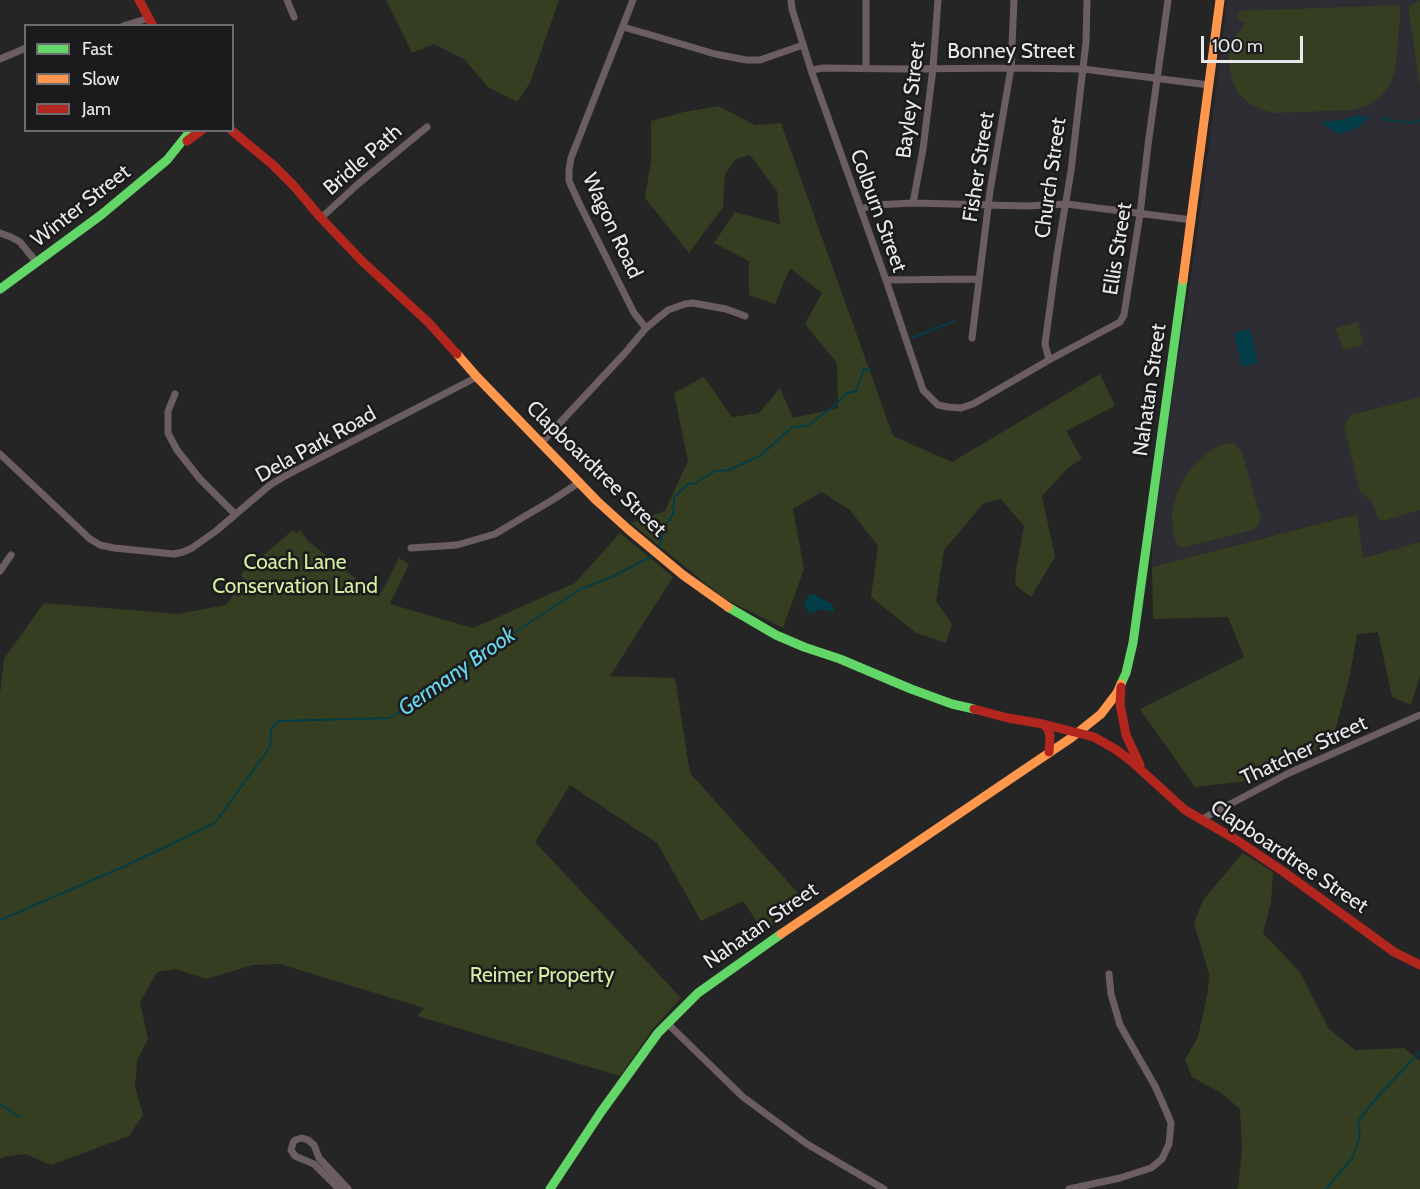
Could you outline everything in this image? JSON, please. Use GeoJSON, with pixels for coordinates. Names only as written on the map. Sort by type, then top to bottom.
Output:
{"type":"FeatureCollection","features":[{"type":"Feature","properties":{"kind":"main road"},"geometry":{"type":"LineString","coordinates":[[139,0],[151,22]]}},
{"type":"Feature","properties":{"kind":"main road","name":"Nahatan Street"},"geometry":{"type":"LineString","coordinates":[[550,1189],[601,1112],[658,1034],[698,993],[1078,732],[1101,714],[1112,700],[1122,682],[1133,643],[1220,0]]}},
{"type":"Feature","properties":{"kind":"main road","name":"Winter Street"},"geometry":{"type":"LineString","coordinates":[[0,289],[101,215],[158,168],[190,132]]}},
{"type":"Feature","properties":{"kind":"main road","name":"Winter Street"},"geometry":{"type":"LineString","coordinates":[[180,145],[199,132]]}},
{"type":"Feature","properties":{"kind":"main road","name":"Clapboardtree Street"},"geometry":{"type":"LineString","coordinates":[[233,132],[294,186],[321,218],[372,271],[428,322],[477,377],[597,501],[683,575],[720,602],[776,635],[952,704],[1094,737],[1131,760],[1185,810],[1284,872],[1394,952],[1420,965]]}},
{"type":"Feature","properties":{"kind":"main road","name":"Clapboardtree Street"},"geometry":{"type":"LineString","coordinates":[[1122,682],[1120,704],[1126,735],[1143,771]]}},
{"type":"Feature","properties":{"kind":"main road"},"geometry":{"type":"LineString","coordinates":[[1043,724],[1050,736],[1049,752]]}},
{"type":"Feature","properties":{"kind":"street"},"geometry":{"type":"LineString","coordinates":[[287,0],[294,17]]}},
{"type":"Feature","properties":{"kind":"street","name":"Wagon Road"},"geometry":{"type":"LineString","coordinates":[[633,0],[571,158],[569,181],[634,313],[646,328]]}},
{"type":"Feature","properties":{"kind":"street","name":"Colburn Street"},"geometry":{"type":"LineString","coordinates":[[791,0],[811,70],[923,390],[938,405],[961,408]]}},
{"type":"Feature","properties":{"kind":"street"},"geometry":{"type":"LineString","coordinates":[[866,0],[866,69]]}},
{"type":"Feature","properties":{"kind":"street","name":"Bayley Street"},"geometry":{"type":"LineString","coordinates":[[913,203],[923,148],[939,0]]}},
{"type":"Feature","properties":{"kind":"street","name":"Fisher Street"},"geometry":{"type":"LineString","coordinates":[[972,338],[990,191],[1011,68],[1014,0]]}},
{"type":"Feature","properties":{"kind":"street","name":"Church Street"},"geometry":{"type":"LineString","coordinates":[[1049,360],[1046,344],[1083,69],[1087,0]]}},
{"type":"Feature","properties":{"kind":"street","name":"Ellis Street"},"geometry":{"type":"LineString","coordinates":[[961,408],[973,404],[1120,322],[1124,315],[1140,214],[1168,0]]}},
{"type":"Feature","properties":{"kind":"street"},"geometry":{"type":"LineString","coordinates":[[622,27],[715,54],[746,60],[760,60],[803,45]]}},
{"type":"Feature","properties":{"kind":"street"},"geometry":{"type":"LineString","coordinates":[[0,59],[24,49]]}},
{"type":"Feature","properties":{"kind":"street","name":"Bonney Street"},"geometry":{"type":"LineString","coordinates":[[811,70],[824,68],[1083,69],[1209,85]]}},
{"type":"Feature","properties":{"kind":"street","name":"Bridle Path"},"geometry":{"type":"LineString","coordinates":[[321,218],[427,127]]}},
{"type":"Feature","properties":{"kind":"street"},"geometry":{"type":"LineString","coordinates":[[861,209],[913,203],[1026,206],[1066,204],[1192,220]]}},
{"type":"Feature","properties":{"kind":"street"},"geometry":{"type":"LineString","coordinates":[[0,233],[20,242],[37,263]]}},
{"type":"Feature","properties":{"kind":"street"},"geometry":{"type":"LineString","coordinates":[[886,280],[979,279]]}},
{"type":"Feature","properties":{"kind":"street"},"geometry":{"type":"LineString","coordinates":[[542,442],[646,328],[668,310],[693,303],[726,309],[745,316]]}},
{"type":"Feature","properties":{"kind":"street","name":"Dela Park Road"},"geometry":{"type":"LineString","coordinates":[[0,454],[90,539],[114,548],[174,554],[192,548],[285,476],[477,377]]}},
{"type":"Feature","properties":{"kind":"street"},"geometry":{"type":"LineString","coordinates":[[175,394],[168,411],[168,433],[177,450],[200,480],[235,514]]}},
{"type":"Feature","properties":{"kind":"street"},"geometry":{"type":"LineString","coordinates":[[411,548],[457,545],[495,534],[580,482]]}},
{"type":"Feature","properties":{"kind":"street"},"geometry":{"type":"LineString","coordinates":[[0,571],[11,555]]}},
{"type":"Feature","properties":{"kind":"street","name":"Thatcher Street"},"geometry":{"type":"LineString","coordinates":[[1202,819],[1288,773],[1420,715]]}},
{"type":"Feature","properties":{"kind":"street"},"geometry":{"type":"LineString","coordinates":[[1069,1189],[1120,1178],[1151,1168],[1162,1159],[1169,1144],[1171,1123],[1155,1086],[1120,1025],[1111,994],[1109,974]]}},
{"type":"Feature","properties":{"kind":"street"},"geometry":{"type":"LineString","coordinates":[[667,1023],[743,1097],[807,1144],[884,1189]]}},
{"type":"Feature","properties":{"kind":"street"},"geometry":{"type":"LineString","coordinates":[[339,1189],[314,1164],[298,1159],[292,1154],[291,1147],[295,1140],[305,1138],[311,1142],[319,1158],[348,1189]]}},
{"type":"Feature","properties":{"kind":"shaded area"},"geometry":{"type":"Polygon","coordinates":[[[1227,0],[1420,0],[1408,7],[1420,88],[1420,542],[1363,558],[1356,514],[1152,567],[1152,544],[1210,139],[1227,0]]]}},
{"type":"Feature","properties":{"kind":"green space"},"geometry":{"type":"Polygon","coordinates":[[[386,0],[559,0],[530,83],[517,102],[488,87],[464,59],[434,44],[412,53],[386,0]]]}},
{"type":"Feature","properties":{"kind":"green space"},"geometry":{"type":"Polygon","coordinates":[[[1420,0],[1420,88],[1408,7],[1420,0]]]}},
{"type":"Feature","properties":{"kind":"green space"},"geometry":{"type":"Polygon","coordinates":[[[1400,5],[1395,73],[1387,89],[1370,105],[1352,110],[1275,113],[1250,104],[1239,94],[1231,77],[1229,59],[1234,38],[1245,24],[1244,21],[1238,21],[1238,11],[1400,5]]]}},
{"type":"Feature","properties":{"kind":"green space"},"geometry":{"type":"Polygon","coordinates":[[[719,106],[755,125],[781,123],[893,436],[952,462],[1100,374],[1115,406],[1066,431],[1082,459],[1069,467],[1042,496],[1055,557],[1031,597],[1015,585],[1024,526],[1001,499],[983,504],[944,550],[936,601],[952,624],[946,643],[916,633],[871,597],[878,546],[850,510],[822,492],[793,509],[804,569],[783,628],[725,599],[631,523],[665,511],[688,461],[674,393],[704,377],[732,417],[759,413],[780,388],[793,418],[838,408],[837,363],[805,324],[822,293],[790,268],[775,304],[749,295],[749,261],[714,243],[735,212],[780,224],[777,191],[750,155],[736,159],[725,174],[723,207],[689,253],[645,198],[651,161],[651,121],[719,106]]]}},
{"type":"Feature","properties":{"kind":"green space"},"geometry":{"type":"Polygon","coordinates":[[[1358,322],[1363,345],[1343,350],[1336,328],[1358,322]]]}},
{"type":"Feature","properties":{"kind":"green space"},"geometry":{"type":"Polygon","coordinates":[[[1420,397],[1420,510],[1382,520],[1378,518],[1372,502],[1360,491],[1344,426],[1351,415],[1420,397]]]}},
{"type":"Feature","properties":{"kind":"green space"},"geometry":{"type":"Polygon","coordinates":[[[1234,443],[1242,452],[1261,519],[1255,529],[1182,548],[1177,546],[1173,532],[1172,513],[1176,495],[1184,478],[1193,466],[1213,449],[1234,443]]]}},
{"type":"Feature","properties":{"kind":"green space"},"geometry":{"type":"Polygon","coordinates":[[[1357,514],[1363,558],[1420,542],[1420,676],[1411,705],[1392,697],[1378,632],[1357,634],[1350,675],[1332,742],[1255,780],[1195,787],[1140,709],[1244,657],[1228,617],[1153,619],[1152,567],[1357,514]]]}},
{"type":"Feature","properties":{"kind":"green space"},"geometry":{"type":"Polygon","coordinates":[[[293,530],[297,533],[300,530],[308,541],[379,597],[399,558],[409,564],[390,604],[473,628],[575,583],[620,533],[673,577],[610,676],[675,678],[690,773],[805,901],[764,932],[743,901],[701,921],[657,843],[570,785],[535,842],[681,998],[652,1030],[620,1076],[417,1016],[424,1008],[280,964],[253,965],[206,979],[176,969],[157,972],[140,1002],[148,1039],[137,1061],[135,1087],[143,1115],[129,1136],[51,1165],[25,1154],[0,1159],[0,695],[4,659],[44,603],[178,614],[226,605],[244,580],[241,574],[293,530]]]}},
{"type":"Feature","properties":{"kind":"green space"},"geometry":{"type":"Polygon","coordinates":[[[1243,853],[1273,872],[1271,902],[1263,933],[1300,972],[1329,1029],[1355,1050],[1404,1048],[1420,1061],[1420,1189],[1236,1189],[1238,1188],[1242,1149],[1240,1109],[1221,1093],[1192,1077],[1185,1060],[1198,1037],[1208,991],[1209,974],[1194,923],[1203,900],[1243,853]]]}},
{"type":"Feature","properties":{"kind":"water"},"geometry":{"type":"Polygon","coordinates":[[[1363,115],[1365,121],[1362,125],[1338,134],[1320,122],[1344,120],[1363,115]]]}},
{"type":"Feature","properties":{"kind":"water"},"geometry":{"type":"Polygon","coordinates":[[[1250,329],[1258,363],[1242,367],[1234,333],[1250,329]]]}},
{"type":"Feature","properties":{"kind":"water"},"geometry":{"type":"Polygon","coordinates":[[[810,594],[832,604],[833,612],[821,609],[810,614],[804,606],[810,594]]]}},
{"type":"Feature","properties":{"kind":"waterway"},"geometry":{"type":"LineString","coordinates":[[1364,119],[1370,117]]}},
{"type":"Feature","properties":{"kind":"waterway"},"geometry":{"type":"LineString","coordinates":[[1382,119],[1413,123],[1420,120]]}},
{"type":"Feature","properties":{"kind":"waterway","name":"Germany Brook"},"geometry":{"type":"LineString","coordinates":[[912,338],[954,321]]}},
{"type":"Feature","properties":{"kind":"waterway","name":"Germany Brook"},"geometry":{"type":"LineString","coordinates":[[659,549],[664,528],[673,514],[674,497],[688,484],[696,483],[715,471],[729,470],[760,456],[792,427],[807,426],[847,393],[856,391],[864,369],[871,370]]}},
{"type":"Feature","properties":{"kind":"waterway","name":"Germany Brook"},"geometry":{"type":"LineString","coordinates":[[0,920],[125,866],[215,823],[270,747],[271,729],[279,721],[389,718],[434,693],[515,632],[581,589],[614,576],[652,556]]}},
{"type":"Feature","properties":{"kind":"waterway"},"geometry":{"type":"LineString","coordinates":[[1326,1189],[1353,1157],[1360,1136],[1358,1121],[1420,1052]]}},
{"type":"Feature","properties":{"kind":"waterway"},"geometry":{"type":"LineString","coordinates":[[0,1104],[20,1117]]}},
{"type":"Feature","properties":{"kind":"traffic: fast"},"geometry":{"type":"LineString","coordinates":[[0,289],[101,215],[167,160],[189,132]]}},
{"type":"Feature","properties":{"kind":"traffic: fast"},"geometry":{"type":"LineString","coordinates":[[1121,684],[1133,643],[1183,280]]}},
{"type":"Feature","properties":{"kind":"traffic: fast"},"geometry":{"type":"LineString","coordinates":[[728,607],[776,635],[804,647],[952,704],[974,709]]}},
{"type":"Feature","properties":{"kind":"traffic: fast"},"geometry":{"type":"LineString","coordinates":[[550,1189],[601,1112],[658,1033],[698,993],[781,934]]}},
{"type":"Feature","properties":{"kind":"traffic: slow"},"geometry":{"type":"LineString","coordinates":[[1183,280],[1220,0]]}},
{"type":"Feature","properties":{"kind":"traffic: slow"},"geometry":{"type":"LineString","coordinates":[[457,354],[597,501],[683,575],[728,607]]}},
{"type":"Feature","properties":{"kind":"traffic: slow"},"geometry":{"type":"LineString","coordinates":[[781,934],[1071,738],[1101,714],[1121,684]]}},
{"type":"Feature","properties":{"kind":"traffic: jam"},"geometry":{"type":"LineString","coordinates":[[139,0],[152,24]]}},
{"type":"Feature","properties":{"kind":"traffic: jam"},"geometry":{"type":"LineString","coordinates":[[187,141],[199,132]]}},
{"type":"Feature","properties":{"kind":"traffic: jam"},"geometry":{"type":"LineString","coordinates":[[233,132],[273,165],[362,261],[428,322],[457,354]]}},
{"type":"Feature","properties":{"kind":"traffic: jam"},"geometry":{"type":"LineString","coordinates":[[1121,687],[1120,704],[1126,735],[1140,765]]}},
{"type":"Feature","properties":{"kind":"traffic: jam"},"geometry":{"type":"LineString","coordinates":[[974,709],[1094,737],[1115,749],[1185,810],[1235,839],[1284,872],[1394,952],[1420,965]]}},
{"type":"Feature","properties":{"kind":"traffic: jam"},"geometry":{"type":"LineString","coordinates":[[1043,724],[1050,736],[1049,752]]}},
{"type":"Feature","properties":{"kind":"park label","name":"Coach Lane Conservation Land"},"geometry":{"type":"Point","coordinates":[295,575]}},
{"type":"Feature","properties":{"kind":"park label","name":"Reimer Property"},"geometry":{"type":"Point","coordinates":[542,976]}}]}
